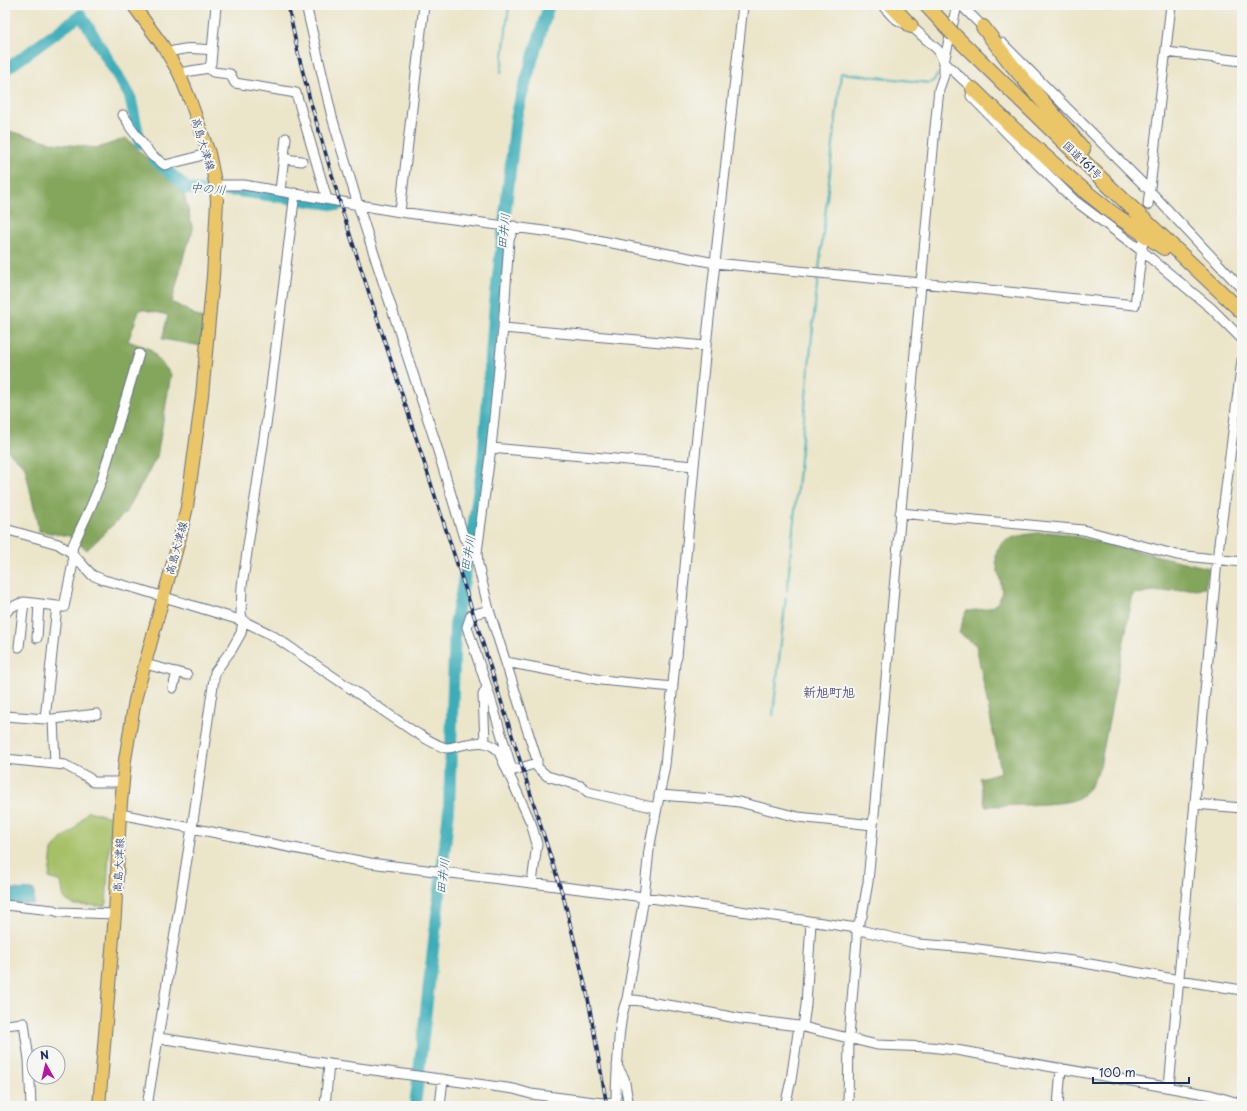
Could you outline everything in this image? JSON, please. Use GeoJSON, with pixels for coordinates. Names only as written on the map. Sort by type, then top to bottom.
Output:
{"type":"FeatureCollection","features":[{"type":"Feature","properties":{"kind":"highway"},"geometry":{"type":"LineString","coordinates":[[892,5],[911,26]]}},
{"type":"Feature","properties":{"kind":"highway","name":"国道161号"},"geometry":{"type":"LineString","coordinates":[[926,5],[954,35],[1238,309]]}},
{"type":"Feature","properties":{"kind":"highway"},"geometry":{"type":"LineString","coordinates":[[983,27],[1011,64],[1092,160],[1182,249],[1205,277]]}},
{"type":"Feature","properties":{"kind":"highway"},"geometry":{"type":"LineString","coordinates":[[973,89],[1013,128],[1085,191],[1112,212],[1156,241],[1205,277]]}},
{"type":"Feature","properties":{"kind":"main road","name":"高島大津線"},"geometry":{"type":"LineString","coordinates":[[99,1106],[115,914],[120,814],[125,760],[135,700],[187,507],[196,448],[206,357],[216,223],[216,188],[209,153],[193,107],[179,73],[150,27],[133,5]]}},
{"type":"Feature","properties":{"kind":"street"},"geometry":{"type":"LineString","coordinates":[[209,68],[216,5]]}},
{"type":"Feature","properties":{"kind":"street"},"geometry":{"type":"LineString","coordinates":[[306,5],[332,117],[358,205],[435,441],[464,538],[476,551]]}},
{"type":"Feature","properties":{"kind":"street"},"geometry":{"type":"LineString","coordinates":[[400,212],[424,5]]}},
{"type":"Feature","properties":{"kind":"street"},"geometry":{"type":"LineString","coordinates":[[159,1038],[329,1064],[514,1089],[531,1094],[602,1103],[616,1100],[620,1022],[622,1011],[627,999],[644,897],[649,850],[665,765],[672,687],[678,650],[706,346],[744,5]]}},
{"type":"Feature","properties":{"kind":"street"},"geometry":{"type":"LineString","coordinates":[[882,5],[893,17],[911,26],[938,50],[944,62],[973,89],[971,96],[1074,200],[1142,251],[1211,308],[1242,339]]}},
{"type":"Feature","properties":{"kind":"street"},"geometry":{"type":"LineString","coordinates":[[848,1106],[849,1038],[857,939],[856,928],[862,916],[868,882],[939,89],[944,75],[944,62],[957,5]]}},
{"type":"Feature","properties":{"kind":"street"},"geometry":{"type":"LineString","coordinates":[[961,5],[983,27],[994,35],[1150,191],[1242,289]]}},
{"type":"Feature","properties":{"kind":"street"},"geometry":{"type":"LineString","coordinates":[[1148,206],[1171,5]]}},
{"type":"Feature","properties":{"kind":"street"},"geometry":{"type":"LineString","coordinates":[[167,53],[180,48],[212,50]]}},
{"type":"Feature","properties":{"kind":"street"},"geometry":{"type":"LineString","coordinates":[[1166,52],[1242,61]]}},
{"type":"Feature","properties":{"kind":"street"},"geometry":{"type":"LineString","coordinates":[[179,73],[209,68]]}},
{"type":"Feature","properties":{"kind":"street"},"geometry":{"type":"LineString","coordinates":[[209,68],[213,72],[230,74],[235,82],[296,93],[327,199]]}},
{"type":"Feature","properties":{"kind":"street"},"geometry":{"type":"LineString","coordinates":[[123,115],[130,127],[152,156],[165,165],[189,160],[209,153]]}},
{"type":"Feature","properties":{"kind":"street"},"geometry":{"type":"LineString","coordinates":[[280,191],[286,138]]}},
{"type":"Feature","properties":{"kind":"street"},"geometry":{"type":"LineString","coordinates":[[284,159],[302,161]]}},
{"type":"Feature","properties":{"kind":"street"},"geometry":{"type":"LineString","coordinates":[[216,188],[244,186],[295,193],[400,212],[514,226],[566,234],[715,264],[1134,305],[1143,240]]}},
{"type":"Feature","properties":{"kind":"street"},"geometry":{"type":"LineString","coordinates":[[147,1106],[192,828],[215,672],[232,649],[241,633],[243,621],[242,586],[268,412],[295,193]]}},
{"type":"Feature","properties":{"kind":"street"},"geometry":{"type":"LineString","coordinates":[[514,226],[509,240],[503,328],[491,448],[476,551],[489,610],[537,760],[537,767],[547,776],[581,786],[588,792],[656,808]]}},
{"type":"Feature","properties":{"kind":"street"},"geometry":{"type":"LineString","coordinates":[[503,328],[706,346]]}},
{"type":"Feature","properties":{"kind":"street"},"geometry":{"type":"LineString","coordinates":[[5,614],[7,610],[24,602],[64,607],[73,563],[73,545],[101,482],[140,354]]}},
{"type":"Feature","properties":{"kind":"street"},"geometry":{"type":"LineString","coordinates":[[1169,1087],[1217,560],[1242,360]]}},
{"type":"Feature","properties":{"kind":"street"},"geometry":{"type":"LineString","coordinates":[[491,448],[694,466]]}},
{"type":"Feature","properties":{"kind":"street"},"geometry":{"type":"LineString","coordinates":[[900,513],[1083,530],[1177,555],[1242,562]]}},
{"type":"Feature","properties":{"kind":"street"},"geometry":{"type":"LineString","coordinates":[[5,530],[58,544],[72,553],[92,575],[104,580],[243,621],[272,635],[413,731],[431,741],[448,748],[485,742],[492,745],[498,750],[531,823],[537,844],[532,883]]}},
{"type":"Feature","properties":{"kind":"street"},"geometry":{"type":"LineString","coordinates":[[19,647],[24,602]]}},
{"type":"Feature","properties":{"kind":"street"},"geometry":{"type":"LineString","coordinates":[[36,638],[39,604]]}},
{"type":"Feature","properties":{"kind":"street"},"geometry":{"type":"LineString","coordinates":[[55,763],[49,719],[57,606]]}},
{"type":"Feature","properties":{"kind":"street"},"geometry":{"type":"LineString","coordinates":[[489,610],[471,615],[467,627],[511,766],[508,772]]}},
{"type":"Feature","properties":{"kind":"street"},"geometry":{"type":"LineString","coordinates":[[506,662],[601,680],[672,687]]}},
{"type":"Feature","properties":{"kind":"street"},"geometry":{"type":"LineString","coordinates":[[145,664],[187,675]]}},
{"type":"Feature","properties":{"kind":"street"},"geometry":{"type":"LineString","coordinates":[[174,688],[177,672]]}},
{"type":"Feature","properties":{"kind":"street"},"geometry":{"type":"LineString","coordinates":[[485,742],[484,695],[487,687]]}},
{"type":"Feature","properties":{"kind":"street"},"geometry":{"type":"LineString","coordinates":[[5,716],[49,719],[97,714]]}},
{"type":"Feature","properties":{"kind":"street"},"geometry":{"type":"LineString","coordinates":[[5,758],[65,765],[90,778],[93,782],[123,782]]}},
{"type":"Feature","properties":{"kind":"street"},"geometry":{"type":"LineString","coordinates":[[508,772],[537,763]]}},
{"type":"Feature","properties":{"kind":"street"},"geometry":{"type":"LineString","coordinates":[[659,795],[739,802],[798,817],[873,825]]}},
{"type":"Feature","properties":{"kind":"street"},"geometry":{"type":"LineString","coordinates":[[1195,804],[1242,808]]}},
{"type":"Feature","properties":{"kind":"street"},"geometry":{"type":"LineString","coordinates":[[120,814],[370,863],[644,897],[856,928],[919,944],[970,948],[1073,961],[1242,990]]}},
{"type":"Feature","properties":{"kind":"street"},"geometry":{"type":"LineString","coordinates":[[5,906],[53,910],[59,912],[115,914]]}},
{"type":"Feature","properties":{"kind":"street"},"geometry":{"type":"LineString","coordinates":[[785,1106],[792,1080],[806,1006],[811,922]]}},
{"type":"Feature","properties":{"kind":"street"},"geometry":{"type":"LineString","coordinates":[[627,999],[801,1027],[876,1045],[930,1047],[956,1050],[1169,1087],[1211,1095],[1242,1104]]}},
{"type":"Feature","properties":{"kind":"street"},"geometry":{"type":"LineString","coordinates":[[5,1024],[24,1024],[29,1060],[31,1106]]}},
{"type":"Feature","properties":{"kind":"street"},"geometry":{"type":"LineString","coordinates":[[325,1106],[329,1064]]}},
{"type":"Feature","properties":{"kind":"street"},"geometry":{"type":"LineString","coordinates":[[617,1064],[624,1078],[629,1106]]}},
{"type":"Feature","properties":{"kind":"street"},"geometry":{"type":"LineString","coordinates":[[1058,1106],[1061,1068]]}},
{"type":"Feature","properties":{"kind":"street"},"geometry":{"type":"LineString","coordinates":[[440,1106],[443,1079]]}},
{"type":"Feature","properties":{"kind":"green space"},"geometry":{"type":"Polygon","coordinates":[[[5,130],[54,143],[98,148],[126,138],[184,194],[193,230],[185,251],[172,302],[203,319],[202,346],[162,339],[168,315],[140,309],[128,341],[150,349],[171,374],[157,457],[126,512],[87,550],[69,536],[39,531],[25,467],[5,448],[5,130]]]}},
{"type":"Feature","properties":{"kind":"green space"},"geometry":{"type":"Polygon","coordinates":[[[1049,532],[1065,534],[1209,568],[1205,588],[1133,594],[1100,767],[1087,791],[1083,795],[1074,800],[1060,803],[985,806],[980,778],[1001,772],[976,645],[959,633],[966,611],[980,610],[993,606],[1000,599],[1002,591],[996,561],[997,552],[1001,544],[1012,538],[1049,532]]]}},
{"type":"Feature","properties":{"kind":"green space"},"geometry":{"type":"Polygon","coordinates":[[[88,811],[111,817],[106,906],[74,905],[64,899],[61,882],[49,878],[52,850],[62,838],[73,831],[88,811]]]}},
{"type":"Feature","properties":{"kind":"water"},"geometry":{"type":"Polygon","coordinates":[[[8,889],[34,890],[34,904],[8,903],[8,889]]]}},
{"type":"Feature","properties":{"kind":"waterway"},"geometry":{"type":"LineString","coordinates":[[501,73],[509,5]]}},
{"type":"Feature","properties":{"kind":"waterway","name":"田井川"},"geometry":{"type":"LineString","coordinates":[[415,1106],[449,810],[455,625],[469,554],[483,463],[495,303],[516,119],[521,97],[549,5]]}},
{"type":"Feature","properties":{"kind":"waterway"},"geometry":{"type":"LineString","coordinates":[[951,10],[952,5]]}},
{"type":"Feature","properties":{"kind":"waterway","name":"中の川"},"geometry":{"type":"LineString","coordinates":[[5,70],[81,15],[130,96],[140,143]]}},
{"type":"Feature","properties":{"kind":"waterway"},"geometry":{"type":"LineString","coordinates":[[819,270],[841,73],[930,83],[937,75]]}},
{"type":"Feature","properties":{"kind":"waterway","name":"中の川"},"geometry":{"type":"LineString","coordinates":[[154,159],[188,189],[238,191],[338,205]]}},
{"type":"Feature","properties":{"kind":"waterway"},"geometry":{"type":"LineString","coordinates":[[787,591],[818,275]]}},
{"type":"Feature","properties":{"kind":"waterway"},"geometry":{"type":"LineString","coordinates":[[773,715],[786,597]]}},
{"type":"Feature","properties":{"kind":"railway"},"geometry":{"type":"LineString","coordinates":[[288,5],[310,100],[343,213],[477,625],[564,899],[587,993],[607,1106]]}},
{"type":"Feature","properties":{"kind":"district","name":"新旭町旭"},"geometry":{"type":"Point","coordinates":[829,691]}}]}
